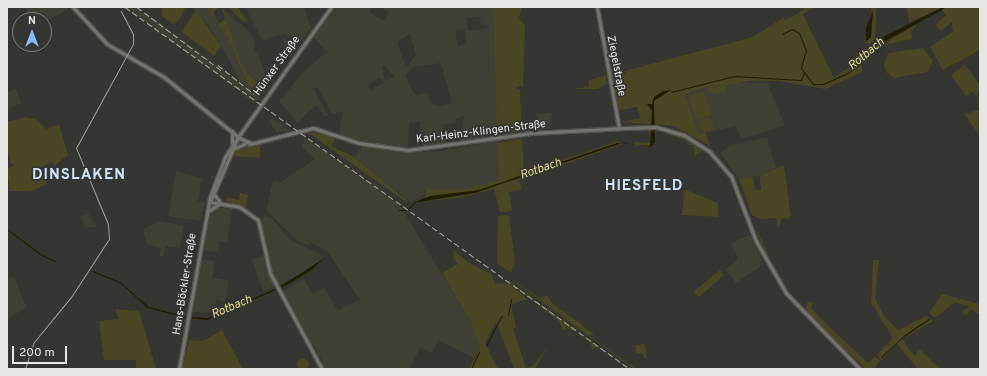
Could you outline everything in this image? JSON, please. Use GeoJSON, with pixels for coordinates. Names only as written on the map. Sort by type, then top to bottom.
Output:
{"type":"FeatureCollection","features":[{"type":"Feature","properties":{"kind":"main road"},"geometry":{"type":"LineString","coordinates":[[73,7],[107,44],[164,77],[232,131],[245,144],[229,153]]}},
{"type":"Feature","properties":{"kind":"main road","name":"Hünxer Straße"},"geometry":{"type":"LineString","coordinates":[[238,137],[331,7]]}},
{"type":"Feature","properties":{"kind":"main road","name":"Ziegelstraße"},"geometry":{"type":"LineString","coordinates":[[597,7],[619,128]]}},
{"type":"Feature","properties":{"kind":"main road","name":"Karl-Heinz-Klingen-Straße"},"geometry":{"type":"LineString","coordinates":[[245,144],[255,143],[308,128],[359,143],[403,150],[448,147],[531,134],[619,128],[656,127],[684,135],[711,153],[734,183],[758,246],[792,301],[860,369]]}},
{"type":"Feature","properties":{"kind":"main road"},"geometry":{"type":"LineString","coordinates":[[232,131],[232,144]]}},
{"type":"Feature","properties":{"kind":"main road"},"geometry":{"type":"LineString","coordinates":[[238,137],[255,143]]}},
{"type":"Feature","properties":{"kind":"main road","name":"Hans-Böckler-Straße"},"geometry":{"type":"LineString","coordinates":[[179,369],[207,212],[218,172],[232,144],[238,137]]}},
{"type":"Feature","properties":{"kind":"main road","name":"Hans-Böckler-Straße"},"geometry":{"type":"LineString","coordinates":[[210,202],[229,153],[238,137]]}},
{"type":"Feature","properties":{"kind":"main road"},"geometry":{"type":"LineString","coordinates":[[214,193],[221,204]]}},
{"type":"Feature","properties":{"kind":"main road"},"geometry":{"type":"LineString","coordinates":[[210,202],[245,209],[258,220],[267,266],[277,289],[322,369]]}},
{"type":"Feature","properties":{"kind":"main road"},"geometry":{"type":"LineString","coordinates":[[207,212],[221,204]]}},
{"type":"Feature","properties":{"kind":"shaded area"},"geometry":{"type":"Polygon","coordinates":[[[26,7],[68,7],[68,9],[52,18],[52,12],[27,12],[26,7]]]}},
{"type":"Feature","properties":{"kind":"shaded area"},"geometry":{"type":"Polygon","coordinates":[[[124,7],[138,7],[242,83],[209,26],[192,7],[206,7],[228,39],[248,84],[260,97],[256,104],[124,7]]]}},
{"type":"Feature","properties":{"kind":"shaded area"},"geometry":{"type":"Polygon","coordinates":[[[162,7],[186,7],[178,21],[172,24],[162,16],[162,7]]]}},
{"type":"Feature","properties":{"kind":"shaded area"},"geometry":{"type":"Polygon","coordinates":[[[206,7],[219,7],[213,13],[219,23],[225,20],[222,8],[229,14],[225,16],[240,60],[247,73],[266,90],[260,97],[248,84],[228,39],[206,7]]]}},
{"type":"Feature","properties":{"kind":"shaded area"},"geometry":{"type":"Polygon","coordinates":[[[228,7],[237,7],[248,21],[243,22],[228,7]]]}},
{"type":"Feature","properties":{"kind":"shaded area"},"geometry":{"type":"Polygon","coordinates":[[[240,7],[304,7],[311,28],[302,40],[284,34],[262,40],[246,9],[240,7]]]}},
{"type":"Feature","properties":{"kind":"shaded area"},"geometry":{"type":"Polygon","coordinates":[[[335,7],[371,7],[371,14],[385,21],[389,12],[379,7],[493,7],[497,134],[461,142],[464,116],[455,119],[456,123],[442,125],[445,143],[423,146],[420,121],[409,123],[408,147],[375,145],[339,134],[343,111],[332,114],[318,87],[314,89],[328,115],[324,117],[318,106],[312,108],[298,123],[279,101],[308,67],[327,52],[313,37],[335,7]],[[467,17],[468,31],[489,28],[488,25],[481,25],[480,17],[467,17]],[[465,29],[455,30],[458,46],[466,43],[465,29]],[[410,34],[397,42],[406,68],[416,55],[410,34]],[[441,63],[414,67],[405,75],[415,95],[428,92],[431,104],[442,106],[452,103],[441,63]],[[382,66],[385,81],[394,77],[385,66],[382,66]],[[379,78],[368,85],[370,90],[384,82],[379,78]]]}},
{"type":"Feature","properties":{"kind":"shaded area"},"geometry":{"type":"Polygon","coordinates":[[[493,7],[522,7],[519,18],[525,25],[523,86],[517,86],[516,90],[520,90],[522,127],[534,127],[533,130],[497,134],[493,7]]]}},
{"type":"Feature","properties":{"kind":"shaded area"},"geometry":{"type":"Polygon","coordinates":[[[803,7],[815,7],[803,14],[834,78],[862,58],[862,72],[825,89],[778,81],[750,81],[726,85],[727,91],[710,94],[707,87],[685,95],[699,134],[705,132],[710,146],[674,126],[621,122],[640,118],[637,107],[619,110],[613,74],[753,37],[783,18],[785,20],[804,10],[803,7]]]}},
{"type":"Feature","properties":{"kind":"shaded area"},"geometry":{"type":"Polygon","coordinates":[[[871,7],[876,7],[876,26],[875,39],[869,44],[865,43],[873,20],[871,7]]]}},
{"type":"Feature","properties":{"kind":"shaded area"},"geometry":{"type":"Polygon","coordinates":[[[907,7],[980,7],[980,50],[943,70],[930,47],[953,32],[952,22],[941,31],[935,25],[946,15],[941,9],[909,22],[907,7]]]}},
{"type":"Feature","properties":{"kind":"shaded area"},"geometry":{"type":"Polygon","coordinates":[[[196,10],[221,46],[214,56],[182,32],[196,10]]]}},
{"type":"Feature","properties":{"kind":"shaded area"},"geometry":{"type":"Polygon","coordinates":[[[229,14],[252,34],[255,43],[253,53],[258,51],[265,75],[271,81],[266,90],[247,73],[240,60],[225,16],[229,14]]]}},
{"type":"Feature","properties":{"kind":"shaded area"},"geometry":{"type":"Polygon","coordinates":[[[919,22],[911,32],[912,39],[881,46],[919,22]]]}},
{"type":"Feature","properties":{"kind":"shaded area"},"geometry":{"type":"Polygon","coordinates":[[[282,38],[298,44],[290,57],[287,55],[282,38]]]}},
{"type":"Feature","properties":{"kind":"shaded area"},"geometry":{"type":"Polygon","coordinates":[[[923,48],[933,61],[928,72],[894,78],[886,72],[884,65],[888,53],[923,48]]]}},
{"type":"Feature","properties":{"kind":"shaded area"},"geometry":{"type":"Polygon","coordinates":[[[965,65],[980,85],[977,97],[973,91],[966,96],[951,75],[965,65]]]}},
{"type":"Feature","properties":{"kind":"shaded area"},"geometry":{"type":"Polygon","coordinates":[[[606,75],[607,83],[598,89],[570,89],[589,87],[589,80],[606,75]]]}},
{"type":"Feature","properties":{"kind":"shaded area"},"geometry":{"type":"Polygon","coordinates":[[[767,82],[785,126],[741,139],[736,126],[699,134],[684,95],[708,87],[710,93],[727,90],[725,85],[733,83],[767,82]]]}},
{"type":"Feature","properties":{"kind":"shaded area"},"geometry":{"type":"Polygon","coordinates":[[[16,89],[21,103],[7,110],[7,92],[16,89]]]}},
{"type":"Feature","properties":{"kind":"shaded area"},"geometry":{"type":"Polygon","coordinates":[[[704,91],[712,115],[697,120],[689,96],[704,91]]]}},
{"type":"Feature","properties":{"kind":"shaded area"},"geometry":{"type":"Polygon","coordinates":[[[977,97],[980,97],[980,136],[964,114],[979,110],[977,97]]]}},
{"type":"Feature","properties":{"kind":"shaded area"},"geometry":{"type":"Polygon","coordinates":[[[552,113],[550,128],[539,129],[536,114],[552,113]]]}},
{"type":"Feature","properties":{"kind":"shaded area"},"geometry":{"type":"Polygon","coordinates":[[[25,117],[36,119],[46,129],[59,124],[68,155],[54,166],[52,162],[39,168],[47,184],[31,191],[10,191],[7,169],[15,165],[11,163],[7,148],[7,122],[25,117]]]}},
{"type":"Feature","properties":{"kind":"shaded area"},"geometry":{"type":"Polygon","coordinates":[[[272,118],[288,129],[287,131],[277,132],[269,121],[272,118]]]}},
{"type":"Feature","properties":{"kind":"shaded area"},"geometry":{"type":"Polygon","coordinates":[[[703,118],[709,118],[713,122],[713,128],[709,132],[703,132],[699,128],[699,122],[703,118]]]}},
{"type":"Feature","properties":{"kind":"shaded area"},"geometry":{"type":"Polygon","coordinates":[[[650,130],[671,133],[683,137],[702,151],[695,156],[693,145],[687,145],[688,141],[662,132],[654,132],[653,147],[635,146],[634,142],[651,143],[650,130]]]}},
{"type":"Feature","properties":{"kind":"shaded area"},"geometry":{"type":"Polygon","coordinates":[[[306,131],[336,138],[331,146],[354,157],[407,200],[406,202],[306,131]]]}},
{"type":"Feature","properties":{"kind":"shaded area"},"geometry":{"type":"Polygon","coordinates":[[[304,136],[399,204],[471,322],[480,348],[474,358],[438,340],[432,353],[420,347],[410,369],[311,369],[323,362],[282,292],[304,279],[313,294],[324,288],[338,310],[360,300],[327,251],[311,242],[309,246],[297,241],[266,210],[273,181],[281,182],[315,159],[302,148],[304,136]]]}},
{"type":"Feature","properties":{"kind":"shaded area"},"geometry":{"type":"Polygon","coordinates":[[[767,137],[776,168],[760,176],[739,179],[720,153],[732,145],[767,137]]]}},
{"type":"Feature","properties":{"kind":"shaded area"},"geometry":{"type":"Polygon","coordinates":[[[522,139],[524,173],[619,141],[622,144],[519,180],[522,189],[509,192],[512,211],[500,212],[494,189],[458,198],[426,201],[426,189],[459,190],[499,181],[498,143],[522,139]]]}},
{"type":"Feature","properties":{"kind":"shaded area"},"geometry":{"type":"Polygon","coordinates":[[[498,141],[499,181],[459,190],[426,189],[424,195],[411,202],[354,157],[363,146],[395,152],[436,152],[498,141]]]}},
{"type":"Feature","properties":{"kind":"shaded area"},"geometry":{"type":"Polygon","coordinates":[[[243,145],[260,145],[260,158],[231,156],[243,145]]]}},
{"type":"Feature","properties":{"kind":"shaded area"},"geometry":{"type":"Polygon","coordinates":[[[784,165],[791,218],[782,218],[778,228],[776,218],[760,219],[752,215],[739,179],[753,177],[755,190],[761,190],[760,176],[784,165]]]}},
{"type":"Feature","properties":{"kind":"shaded area"},"geometry":{"type":"Polygon","coordinates":[[[176,171],[202,178],[198,201],[205,203],[200,221],[168,216],[176,171]]]}},
{"type":"Feature","properties":{"kind":"shaded area"},"geometry":{"type":"Polygon","coordinates":[[[684,189],[718,203],[718,217],[682,215],[684,189]]]}},
{"type":"Feature","properties":{"kind":"shaded area"},"geometry":{"type":"Polygon","coordinates":[[[240,193],[248,195],[246,207],[225,201],[227,197],[239,200],[240,193]]]}},
{"type":"Feature","properties":{"kind":"shaded area"},"geometry":{"type":"Polygon","coordinates":[[[219,207],[232,209],[227,242],[219,241],[218,252],[204,251],[210,215],[219,207]]]}},
{"type":"Feature","properties":{"kind":"shaded area"},"geometry":{"type":"Polygon","coordinates":[[[88,213],[97,227],[84,228],[81,215],[88,213]]]}},
{"type":"Feature","properties":{"kind":"shaded area"},"geometry":{"type":"Polygon","coordinates":[[[509,215],[515,262],[511,273],[497,263],[498,216],[509,215]]]}},
{"type":"Feature","properties":{"kind":"shaded area"},"geometry":{"type":"Polygon","coordinates":[[[264,216],[273,219],[290,240],[324,256],[308,270],[278,286],[269,263],[260,219],[264,216]]]}},
{"type":"Feature","properties":{"kind":"shaded area"},"geometry":{"type":"Polygon","coordinates":[[[161,221],[184,226],[180,248],[166,246],[163,257],[159,256],[161,248],[147,244],[144,234],[144,229],[161,221]]]}},
{"type":"Feature","properties":{"kind":"shaded area"},"geometry":{"type":"Polygon","coordinates":[[[754,223],[770,259],[791,294],[767,258],[754,223]]]}},
{"type":"Feature","properties":{"kind":"shaded area"},"geometry":{"type":"Polygon","coordinates":[[[750,235],[763,265],[736,283],[726,270],[738,259],[731,243],[750,235]]]}},
{"type":"Feature","properties":{"kind":"shaded area"},"geometry":{"type":"Polygon","coordinates":[[[454,250],[466,261],[492,275],[495,284],[508,283],[528,299],[511,304],[516,327],[513,329],[526,368],[533,366],[548,346],[535,369],[514,369],[496,321],[485,343],[498,369],[469,369],[480,348],[471,322],[442,273],[458,264],[453,258],[454,250]]]}},
{"type":"Feature","properties":{"kind":"shaded area"},"geometry":{"type":"Polygon","coordinates":[[[263,256],[274,287],[263,291],[252,260],[263,256]]]}},
{"type":"Feature","properties":{"kind":"shaded area"},"geometry":{"type":"Polygon","coordinates":[[[202,259],[215,261],[212,282],[214,278],[228,280],[225,302],[216,300],[216,312],[192,312],[202,259]]]}},
{"type":"Feature","properties":{"kind":"shaded area"},"geometry":{"type":"Polygon","coordinates":[[[873,260],[879,260],[875,298],[884,316],[898,330],[926,316],[933,321],[902,339],[914,356],[920,349],[940,369],[918,369],[897,344],[881,360],[877,355],[893,338],[871,303],[873,260]]]}},
{"type":"Feature","properties":{"kind":"shaded area"},"geometry":{"type":"Polygon","coordinates":[[[720,270],[724,275],[699,297],[693,292],[720,270]]]}},
{"type":"Feature","properties":{"kind":"shaded area"},"geometry":{"type":"Polygon","coordinates":[[[14,276],[26,307],[7,320],[7,278],[14,276]]]}},
{"type":"Feature","properties":{"kind":"shaded area"},"geometry":{"type":"Polygon","coordinates":[[[507,276],[541,299],[547,295],[552,303],[594,334],[590,336],[636,369],[634,369],[507,276]]]}},
{"type":"Feature","properties":{"kind":"shaded area"},"geometry":{"type":"Polygon","coordinates":[[[507,279],[629,369],[597,347],[592,350],[591,343],[577,332],[567,328],[563,331],[559,321],[506,280],[507,279]]]}},
{"type":"Feature","properties":{"kind":"shaded area"},"geometry":{"type":"Polygon","coordinates":[[[942,294],[980,304],[980,315],[971,309],[966,316],[961,312],[969,307],[955,302],[935,318],[929,313],[942,294]]]}},
{"type":"Feature","properties":{"kind":"shaded area"},"geometry":{"type":"Polygon","coordinates":[[[808,301],[813,303],[811,308],[821,319],[868,363],[875,356],[880,361],[873,369],[866,369],[817,323],[805,309],[808,301]]]}},
{"type":"Feature","properties":{"kind":"shaded area"},"geometry":{"type":"Polygon","coordinates":[[[115,309],[139,311],[156,369],[136,369],[136,360],[104,360],[99,321],[119,319],[115,309]]]}},
{"type":"Feature","properties":{"kind":"shaded area"},"geometry":{"type":"Polygon","coordinates":[[[222,330],[243,369],[182,369],[189,340],[203,341],[222,330]]]}},
{"type":"Feature","properties":{"kind":"shaded area"},"geometry":{"type":"Polygon","coordinates":[[[645,344],[647,358],[644,358],[643,353],[636,354],[635,345],[645,344]]]}},
{"type":"Feature","properties":{"kind":"shaded area"},"geometry":{"type":"Polygon","coordinates":[[[301,358],[305,358],[309,364],[305,370],[301,370],[297,366],[297,362],[301,358]]]}},
{"type":"Feature","properties":{"kind":"water"},"geometry":{"type":"Polygon","coordinates":[[[943,7],[947,7],[873,48],[866,58],[869,49],[885,36],[943,7]]]}},
{"type":"Feature","properties":{"kind":"water"},"geometry":{"type":"Polygon","coordinates":[[[873,11],[871,37],[866,42],[866,28],[873,11]]]}},
{"type":"Feature","properties":{"kind":"water"},"geometry":{"type":"Polygon","coordinates":[[[671,90],[654,101],[655,142],[651,147],[632,144],[650,146],[652,111],[647,104],[652,104],[654,97],[663,91],[671,90]]]}},
{"type":"Feature","properties":{"kind":"water"},"geometry":{"type":"Polygon","coordinates":[[[617,143],[621,143],[475,193],[413,203],[430,196],[479,190],[617,143]]]}},
{"type":"Feature","properties":{"kind":"water"},"geometry":{"type":"Polygon","coordinates":[[[325,258],[309,272],[285,286],[207,320],[186,318],[148,308],[142,303],[141,300],[149,307],[187,317],[208,318],[279,287],[325,258]]]}},
{"type":"Feature","properties":{"kind":"waterway","name":"Rotbach"},"geometry":{"type":"LineString","coordinates":[[782,34],[792,29],[799,33],[806,50],[801,68],[813,84],[823,84],[848,73],[866,56]]}},
{"type":"Feature","properties":{"kind":"waterway"},"geometry":{"type":"LineString","coordinates":[[671,92],[734,76],[801,80],[804,73]]}},
{"type":"Feature","properties":{"kind":"waterway","name":"Rotbach"},"geometry":{"type":"LineString","coordinates":[[399,210],[407,210],[414,203]]}},
{"type":"Feature","properties":{"kind":"waterway","name":"Rotbach"},"geometry":{"type":"LineString","coordinates":[[7,229],[40,254],[55,261]]}},
{"type":"Feature","properties":{"kind":"waterway","name":"Rotbach"},"geometry":{"type":"LineString","coordinates":[[92,271],[121,283],[141,301]]}},
{"type":"Feature","properties":{"kind":"waterway"},"geometry":{"type":"LineString","coordinates":[[508,315],[511,299]]}},
{"type":"Feature","properties":{"kind":"waterway"},"geometry":{"type":"LineString","coordinates":[[486,346],[501,316]]}},
{"type":"Feature","properties":{"kind":"waterway"},"geometry":{"type":"LineString","coordinates":[[881,357],[905,335],[929,319]]}},
{"type":"Feature","properties":{"kind":"waterway"},"geometry":{"type":"LineString","coordinates":[[471,369],[479,352]]}},
{"type":"Feature","properties":{"kind":"tram line"},"geometry":{"type":"LineString","coordinates":[[25,369],[34,342],[71,297],[109,239],[108,224],[76,148],[133,44],[133,34],[121,11]]}},
{"type":"Feature","properties":{"kind":"railway"},"geometry":{"type":"LineString","coordinates":[[125,7],[630,369]]}},
{"type":"Feature","properties":{"kind":"railway"},"geometry":{"type":"LineString","coordinates":[[137,7],[221,70]]}},
{"type":"Feature","properties":{"kind":"railway"},"geometry":{"type":"LineString","coordinates":[[218,65],[254,94]]}},
{"type":"Feature","properties":{"kind":"district","name":"DINSLAKEN"},"geometry":{"type":"Point","coordinates":[79,176]}},
{"type":"Feature","properties":{"kind":"district","name":"HIESFELD"},"geometry":{"type":"Point","coordinates":[644,187]}}]}
